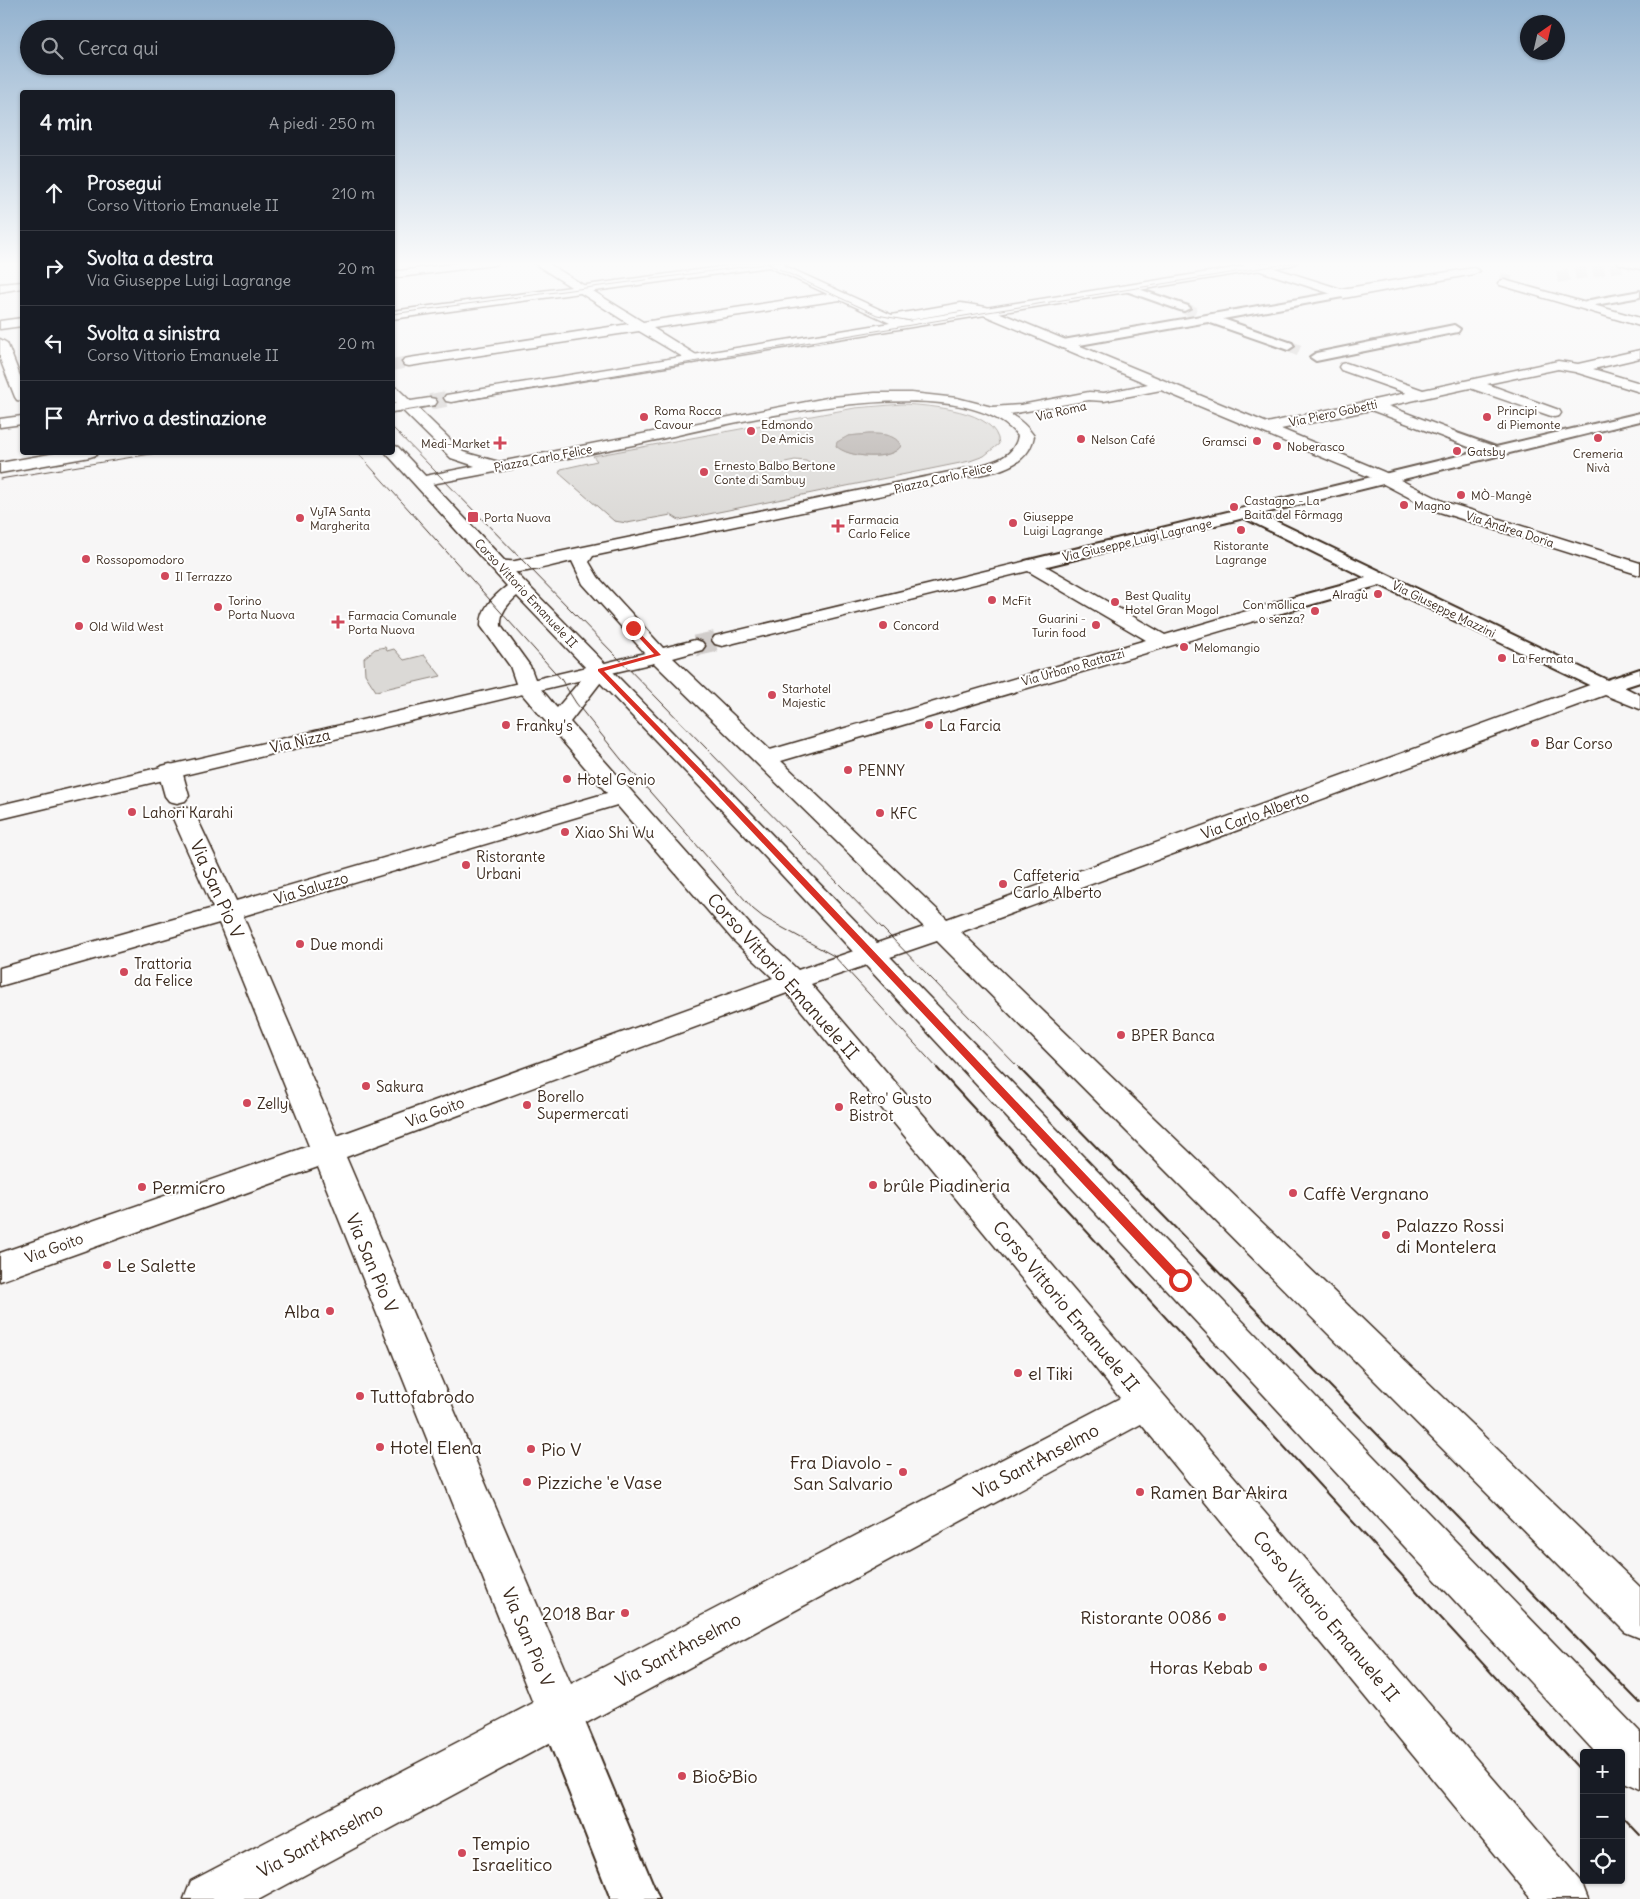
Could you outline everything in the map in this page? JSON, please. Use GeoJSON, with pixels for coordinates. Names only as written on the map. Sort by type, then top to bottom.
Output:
{"type":"FeatureCollection","features":[{"type":"Feature","properties":{"kind":"street"},"geometry":{"type":"LineString","coordinates":[[4,351],[20,391]]}},
{"type":"Feature","properties":{"kind":"street"},"geometry":{"type":"LineString","coordinates":[[409,362],[485,351]]}},
{"type":"Feature","properties":{"kind":"street"},"geometry":{"type":"LineString","coordinates":[[680,351],[693,359]]}},
{"type":"Feature","properties":{"kind":"street"},"geometry":{"type":"LineString","coordinates":[[451,398],[745,351]]}},
{"type":"Feature","properties":{"kind":"street","name":"Via Andrea Doria"},"geometry":{"type":"LineString","coordinates":[[1079,351],[1271,430],[1384,479],[1439,506],[1640,569]]}},
{"type":"Feature","properties":{"kind":"street"},"geometry":{"type":"LineString","coordinates":[[1316,357],[1347,351]]}},
{"type":"Feature","properties":{"kind":"street"},"geometry":{"type":"LineString","coordinates":[[1271,430],[1477,386],[1582,367],[1640,354]]}},
{"type":"Feature","properties":{"kind":"street"},"geometry":{"type":"LineString","coordinates":[[1346,367],[1421,394]]}},
{"type":"Feature","properties":{"kind":"street"},"geometry":{"type":"LineString","coordinates":[[1582,367],[1640,388]]}},
{"type":"Feature","properties":{"kind":"street","name":"Via Roma"},"geometry":{"type":"LineString","coordinates":[[989,411],[1022,409],[1089,396],[1104,397],[1164,385]]}},
{"type":"Feature","properties":{"kind":"street"},"geometry":{"type":"LineString","coordinates":[[1477,386],[1596,427]]}},
{"type":"Feature","properties":{"kind":"street","name":"Via Piero Gobetti"},"geometry":{"type":"LineString","coordinates":[[1378,407],[1421,394],[1477,386]]}},
{"type":"Feature","properties":{"kind":"street","name":"Piazza Carlo Felice"},"geometry":{"type":"LineString","coordinates":[[421,481],[779,412],[865,398],[899,396],[940,399],[967,404],[1004,416],[1019,425],[1026,436],[1023,449],[1007,461],[988,469],[516,567],[506,568],[498,565]]}},
{"type":"Feature","properties":{"kind":"street","name":"Via Roma"},"geometry":{"type":"LineString","coordinates":[[1019,425],[1040,414],[1098,402],[1104,397]]}},
{"type":"Feature","properties":{"kind":"street"},"geometry":{"type":"LineString","coordinates":[[400,407],[430,402]]}},
{"type":"Feature","properties":{"kind":"street"},"geometry":{"type":"LineString","coordinates":[[400,407],[457,455],[486,464],[522,461]]}},
{"type":"Feature","properties":{"kind":"street"},"geometry":{"type":"LineString","coordinates":[[1378,407],[1495,452]]}},
{"type":"Feature","properties":{"kind":"street","name":"Via Giuseppe Luigi Lagrange"},"geometry":{"type":"LineString","coordinates":[[722,640],[1248,514],[1640,417]]}},
{"type":"Feature","properties":{"kind":"street"},"geometry":{"type":"LineString","coordinates":[[0,423],[20,420]]}},
{"type":"Feature","properties":{"kind":"street","name":"Corso Vittorio Emanuele II"},"geometry":{"type":"LineString","coordinates":[[395,453],[498,565],[712,786],[1640,1766]]}},
{"type":"Feature","properties":{"kind":"street"},"geometry":{"type":"LineString","coordinates":[[0,468],[48,456]]}},
{"type":"Feature","properties":{"kind":"street","name":"Via Giuseppe Mazzini"},"geometry":{"type":"LineString","coordinates":[[1248,514],[1640,703]]}},
{"type":"Feature","properties":{"kind":"street"},"geometry":{"type":"LineString","coordinates":[[587,552],[580,562],[590,580],[658,655],[942,930],[1640,1617]]}},
{"type":"Feature","properties":{"kind":"street"},"geometry":{"type":"LineString","coordinates":[[1031,565],[1161,641]]}},
{"type":"Feature","properties":{"kind":"street","name":"Via Urbano Rattazzi"},"geometry":{"type":"LineString","coordinates":[[765,758],[1161,641],[1381,579]]}},
{"type":"Feature","properties":{"kind":"street"},"geometry":{"type":"LineString","coordinates":[[518,586],[497,606],[491,615],[490,621],[491,626],[520,666],[527,688]]}},
{"type":"Feature","properties":{"kind":"street"},"geometry":{"type":"LineString","coordinates":[[558,723],[570,705],[600,670],[695,646]]}},
{"type":"Feature","properties":{"kind":"street"},"geometry":{"type":"LineString","coordinates":[[637,660],[675,696],[688,702],[712,707]]}},
{"type":"Feature","properties":{"kind":"street","name":"Via Nizza"},"geometry":{"type":"LineString","coordinates":[[0,812],[600,670]]}},
{"type":"Feature","properties":{"kind":"street","name":"Via Carlo Alberto"},"geometry":{"type":"LineString","coordinates":[[870,954],[942,930],[1640,675]]}},
{"type":"Feature","properties":{"kind":"street","name":"Corso Vittorio Emanuele II"},"geometry":{"type":"LineString","coordinates":[[527,688],[743,934],[793,981],[1563,1899]]}},
{"type":"Feature","properties":{"kind":"street","name":"Via San Pio V"},"geometry":{"type":"LineString","coordinates":[[170,771],[180,805],[228,912],[560,1713]]}},
{"type":"Feature","properties":{"kind":"street","name":"Via Saluzzo"},"geometry":{"type":"LineString","coordinates":[[0,977],[621,796]]}},
{"type":"Feature","properties":{"kind":"street","name":"Via Goito"},"geometry":{"type":"LineString","coordinates":[[0,1267],[326,1152],[870,954]]}},
{"type":"Feature","properties":{"kind":"street","name":"Via Sant'Anselmo"},"geometry":{"type":"LineString","coordinates":[[209,1899],[1147,1402]]}},
{"type":"Feature","properties":{"kind":"street"},"geometry":{"type":"LineString","coordinates":[[560,1713],[635,1899]]}},
{"type":"Feature","properties":{"kind":"shaded area"},"geometry":{"type":"Polygon","coordinates":[[[903,404],[944,408],[960,412],[974,416],[987,423],[995,432],[999,444],[984,456],[970,461],[679,520],[671,515],[627,523],[614,521],[559,473],[561,469],[597,461],[593,456],[855,408],[903,404]],[[869,434],[848,436],[837,446],[850,453],[880,456],[896,451],[901,446],[892,437],[869,434]],[[795,460],[785,462],[781,466],[798,471],[809,469],[812,465],[806,461],[795,460]]]}},
{"type":"Feature","properties":{"kind":"shaded area"},"geometry":{"type":"Polygon","coordinates":[[[869,434],[892,437],[901,446],[896,451],[888,454],[869,456],[850,453],[836,446],[837,442],[848,436],[869,434]]]}},
{"type":"Feature","properties":{"kind":"shaded area"},"geometry":{"type":"Polygon","coordinates":[[[385,647],[387,651],[394,649],[404,660],[424,655],[441,676],[376,691],[365,674],[364,658],[375,649],[385,647]]]}},
{"type":"Feature","properties":{"kind":"tunnel"},"geometry":{"type":"LineString","coordinates":[[395,364],[409,362]]}},
{"type":"Feature","properties":{"kind":"tunnel"},"geometry":{"type":"LineString","coordinates":[[430,402],[451,398]]}},
{"type":"Feature","properties":{"kind":"tunnel"},"geometry":{"type":"LineString","coordinates":[[695,646],[722,640]]}},
{"type":"Feature","properties":{"kind":"tram line"},"geometry":{"type":"LineString","coordinates":[[456,402],[760,351]]}},
{"type":"Feature","properties":{"kind":"tram line"},"geometry":{"type":"LineString","coordinates":[[395,413],[435,406]]}},
{"type":"Feature","properties":{"kind":"tram line"},"geometry":{"type":"LineString","coordinates":[[395,430],[1020,1069]]}},
{"type":"Feature","properties":{"kind":"tram line"},"geometry":{"type":"LineString","coordinates":[[0,479],[145,455]]}},
{"type":"Feature","properties":{"kind":"tram line"},"geometry":{"type":"LineString","coordinates":[[360,455],[561,679],[576,703],[621,759],[753,909],[763,917],[834,956],[938,1069]]}},
{"type":"Feature","properties":{"kind":"tram line"},"geometry":{"type":"LineString","coordinates":[[937,1068],[1580,1770]]}},
{"type":"Feature","properties":{"kind":"tram line"},"geometry":{"type":"LineString","coordinates":[[1019,1068],[1640,1703]]}},
{"type":"Feature","properties":{"kind":"tram line"},"geometry":{"type":"LineString","coordinates":[[1625,1819],[1640,1835]]}},
{"type":"Feature","properties":{"kind":"place","name":"Roma Rocca Cavour"},"geometry":{"type":"Point","coordinates":[644,417]}},
{"type":"Feature","properties":{"kind":"place","name":"Principi di Piemonte"},"geometry":{"type":"Point","coordinates":[1487,417]}},
{"type":"Feature","properties":{"kind":"place","name":"Edmondo De Amicis"},"geometry":{"type":"Point","coordinates":[751,431]}},
{"type":"Feature","properties":{"kind":"place","name":"Cremeria Nivà"},"geometry":{"type":"Point","coordinates":[1598,438]}},
{"type":"Feature","properties":{"kind":"place","name":"Nelson Café"},"geometry":{"type":"Point","coordinates":[1081,439]}},
{"type":"Feature","properties":{"kind":"place","name":"Gramsci"},"geometry":{"type":"Point","coordinates":[1257,441]}},
{"type":"Feature","properties":{"kind":"place","name":"Medi-Market"},"geometry":{"type":"Point","coordinates":[500,443]}},
{"type":"Feature","properties":{"kind":"place","name":"Noberasco"},"geometry":{"type":"Point","coordinates":[1277,446]}},
{"type":"Feature","properties":{"kind":"place","name":"Gatsby"},"geometry":{"type":"Point","coordinates":[1457,451]}},
{"type":"Feature","properties":{"kind":"place","name":"Ernesto Balbo Bertone Conte di Sambuy"},"geometry":{"type":"Point","coordinates":[704,472]}},
{"type":"Feature","properties":{"kind":"place","name":"MÒ-Mangè"},"geometry":{"type":"Point","coordinates":[1461,495]}},
{"type":"Feature","properties":{"kind":"place","name":"Magno"},"geometry":{"type":"Point","coordinates":[1404,505]}},
{"type":"Feature","properties":{"kind":"place","name":"Castagno - La Baita del Fôrmagg"},"geometry":{"type":"Point","coordinates":[1234,507]}},
{"type":"Feature","properties":{"kind":"place","name":"Porta Nuova"},"geometry":{"type":"Point","coordinates":[473,517]}},
{"type":"Feature","properties":{"kind":"place","name":"VyTA Santa Margherita"},"geometry":{"type":"Point","coordinates":[300,518]}},
{"type":"Feature","properties":{"kind":"place","name":"Giuseppe Luigi Lagrange"},"geometry":{"type":"Point","coordinates":[1013,523]}},
{"type":"Feature","properties":{"kind":"place","name":"Farmacia Carlo Felice"},"geometry":{"type":"Point","coordinates":[838,526]}},
{"type":"Feature","properties":{"kind":"place","name":"Ristorante Lagrange"},"geometry":{"type":"Point","coordinates":[1241,530]}},
{"type":"Feature","properties":{"kind":"place","name":"Rossopomodoro"},"geometry":{"type":"Point","coordinates":[86,559]}},
{"type":"Feature","properties":{"kind":"place","name":"Il Terrazzo"},"geometry":{"type":"Point","coordinates":[165,576]}},
{"type":"Feature","properties":{"kind":"place","name":"Alragù"},"geometry":{"type":"Point","coordinates":[1378,594]}},
{"type":"Feature","properties":{"kind":"place","name":"McFit"},"geometry":{"type":"Point","coordinates":[992,600]}},
{"type":"Feature","properties":{"kind":"place","name":"Best Quality Hotel Gran Mogol"},"geometry":{"type":"Point","coordinates":[1115,602]}},
{"type":"Feature","properties":{"kind":"place","name":"Torino Porta Nuova"},"geometry":{"type":"Point","coordinates":[218,607]}},
{"type":"Feature","properties":{"kind":"place","name":"Con mollica o senza?"},"geometry":{"type":"Point","coordinates":[1315,611]}},
{"type":"Feature","properties":{"kind":"place","name":"Farmacia Comunale Porta Nuova"},"geometry":{"type":"Point","coordinates":[338,622]}},
{"type":"Feature","properties":{"kind":"place","name":"Concord"},"geometry":{"type":"Point","coordinates":[883,625]}},
{"type":"Feature","properties":{"kind":"place","name":"Guarini - Turin food"},"geometry":{"type":"Point","coordinates":[1096,625]}},
{"type":"Feature","properties":{"kind":"place","name":"Old Wild West"},"geometry":{"type":"Point","coordinates":[79,626]}},
{"type":"Feature","properties":{"kind":"place","name":"Melomangio"},"geometry":{"type":"Point","coordinates":[1184,647]}},
{"type":"Feature","properties":{"kind":"place","name":"La Fermata"},"geometry":{"type":"Point","coordinates":[1502,658]}},
{"type":"Feature","properties":{"kind":"place","name":"Starhotel Majestic"},"geometry":{"type":"Point","coordinates":[772,695]}},
{"type":"Feature","properties":{"kind":"place","name":"Franky's"},"geometry":{"type":"Point","coordinates":[506,725]}},
{"type":"Feature","properties":{"kind":"place","name":"La Farcia"},"geometry":{"type":"Point","coordinates":[929,725]}},
{"type":"Feature","properties":{"kind":"place","name":"Bar Corso"},"geometry":{"type":"Point","coordinates":[1535,743]}},
{"type":"Feature","properties":{"kind":"place","name":"PENNY"},"geometry":{"type":"Point","coordinates":[848,770]}},
{"type":"Feature","properties":{"kind":"place","name":"Hotel Genio"},"geometry":{"type":"Point","coordinates":[567,779]}},
{"type":"Feature","properties":{"kind":"place","name":"Lahori Karahi"},"geometry":{"type":"Point","coordinates":[132,812]}},
{"type":"Feature","properties":{"kind":"place","name":"KFC"},"geometry":{"type":"Point","coordinates":[880,813]}},
{"type":"Feature","properties":{"kind":"place","name":"Xiao Shi Wu"},"geometry":{"type":"Point","coordinates":[565,832]}},
{"type":"Feature","properties":{"kind":"place","name":"Ristorante Urbani"},"geometry":{"type":"Point","coordinates":[466,865]}},
{"type":"Feature","properties":{"kind":"place","name":"Caffeteria Carlo Alberto"},"geometry":{"type":"Point","coordinates":[1003,884]}},
{"type":"Feature","properties":{"kind":"place","name":"Due mondi"},"geometry":{"type":"Point","coordinates":[300,944]}},
{"type":"Feature","properties":{"kind":"place","name":"Trattoria da Felice"},"geometry":{"type":"Point","coordinates":[124,972]}},
{"type":"Feature","properties":{"kind":"place","name":"BPER Banca"},"geometry":{"type":"Point","coordinates":[1121,1035]}},
{"type":"Feature","properties":{"kind":"place","name":"Sakura"},"geometry":{"type":"Point","coordinates":[366,1086]}},
{"type":"Feature","properties":{"kind":"place","name":"Zelly"},"geometry":{"type":"Point","coordinates":[247,1103]}},
{"type":"Feature","properties":{"kind":"place","name":"Borello Supermercati"},"geometry":{"type":"Point","coordinates":[527,1105]}},
{"type":"Feature","properties":{"kind":"place","name":"Retro' Gusto Bistrot"},"geometry":{"type":"Point","coordinates":[839,1107]}},
{"type":"Feature","properties":{"kind":"place","name":"brûle Piadineria"},"geometry":{"type":"Point","coordinates":[873,1185]}},
{"type":"Feature","properties":{"kind":"place","name":"Permicro"},"geometry":{"type":"Point","coordinates":[142,1187]}},
{"type":"Feature","properties":{"kind":"place","name":"Caffè Vergnano"},"geometry":{"type":"Point","coordinates":[1293,1193]}},
{"type":"Feature","properties":{"kind":"place","name":"Palazzo Rossi di Montelera"},"geometry":{"type":"Point","coordinates":[1386,1235]}},
{"type":"Feature","properties":{"kind":"place","name":"Le Salette"},"geometry":{"type":"Point","coordinates":[107,1265]}},
{"type":"Feature","properties":{"kind":"place","name":"Alba"},"geometry":{"type":"Point","coordinates":[330,1311]}},
{"type":"Feature","properties":{"kind":"place","name":"el Tiki"},"geometry":{"type":"Point","coordinates":[1018,1373]}},
{"type":"Feature","properties":{"kind":"place","name":"Tuttofabrodo"},"geometry":{"type":"Point","coordinates":[360,1396]}},
{"type":"Feature","properties":{"kind":"place","name":"Hotel Elena"},"geometry":{"type":"Point","coordinates":[380,1447]}},
{"type":"Feature","properties":{"kind":"place","name":"Pio V"},"geometry":{"type":"Point","coordinates":[531,1449]}},
{"type":"Feature","properties":{"kind":"place","name":"Fra Diavolo - San Salvario"},"geometry":{"type":"Point","coordinates":[903,1472]}},
{"type":"Feature","properties":{"kind":"place","name":"Pizziche 'e Vase"},"geometry":{"type":"Point","coordinates":[527,1482]}},
{"type":"Feature","properties":{"kind":"place","name":"Ramen Bar Akira"},"geometry":{"type":"Point","coordinates":[1140,1492]}},
{"type":"Feature","properties":{"kind":"place","name":"2018 Bar"},"geometry":{"type":"Point","coordinates":[625,1613]}},
{"type":"Feature","properties":{"kind":"place","name":"Ristorante 0086"},"geometry":{"type":"Point","coordinates":[1222,1617]}},
{"type":"Feature","properties":{"kind":"place","name":"Horas Kebab"},"geometry":{"type":"Point","coordinates":[1263,1667]}},
{"type":"Feature","properties":{"kind":"place","name":"Bio&Bio"},"geometry":{"type":"Point","coordinates":[682,1776]}},
{"type":"Feature","properties":{"kind":"place","name":"Tempio Israelitico"},"geometry":{"type":"Point","coordinates":[462,1853]}},
{"type":"Feature","properties":{"kind":"route"},"geometry":{"type":"LineString","coordinates":[[633,628],[658,655],[600,670],[1180,1280]]}}]}
